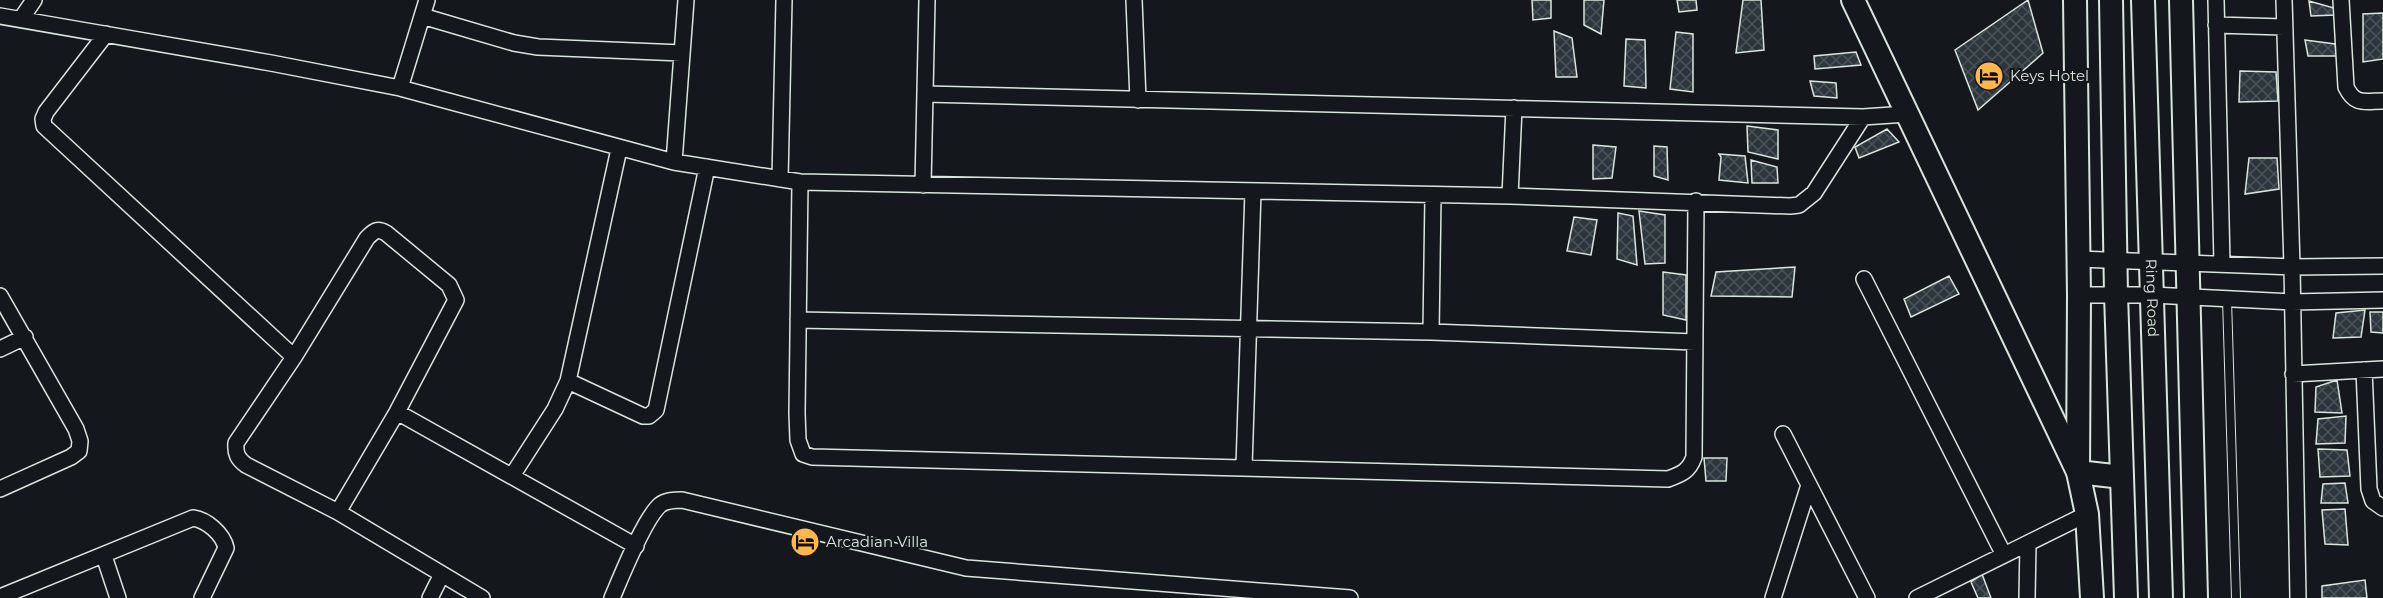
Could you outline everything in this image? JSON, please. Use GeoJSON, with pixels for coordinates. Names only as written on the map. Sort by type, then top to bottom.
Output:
{"type":"FeatureCollection","features":[{"type":"Feature","properties":{"kind":"street"},"geometry":{"type":"LineString","coordinates":[[21,19],[34,0]]}},
{"type":"Feature","properties":{"kind":"street"},"geometry":{"type":"LineString","coordinates":[[400,88],[427,0]]}},
{"type":"Feature","properties":{"kind":"street"},"geometry":{"type":"LineString","coordinates":[[674,162],[686,0]]}},
{"type":"Feature","properties":{"kind":"street"},"geometry":{"type":"LineString","coordinates":[[780,179],[784,0]]}},
{"type":"Feature","properties":{"kind":"street"},"geometry":{"type":"LineString","coordinates":[[923,185],[927,0]]}},
{"type":"Feature","properties":{"kind":"street"},"geometry":{"type":"LineString","coordinates":[[1134,0],[1138,100]]}},
{"type":"Feature","properties":{"kind":"street"},"geometry":{"type":"LineString","coordinates":[[1853,0],[2078,472]]}},
{"type":"Feature","properties":{"kind":"street"},"geometry":{"type":"LineString","coordinates":[[2092,598],[2087,514],[2078,472],[2079,259],[2076,0],[2111,1],[2115,294],[2126,598]]}},
{"type":"Feature","properties":{"kind":"street","name":"Ring Road"},"geometry":{"type":"LineString","coordinates":[[2143,0],[2161,592]]}},
{"type":"Feature","properties":{"kind":"street"},"geometry":{"type":"LineString","coordinates":[[2161,592],[2196,592],[2181,0]]}},
{"type":"Feature","properties":{"kind":"street"},"geometry":{"type":"LineString","coordinates":[[2216,0],[2222,264]]}},
{"type":"Feature","properties":{"kind":"street"},"geometry":{"type":"LineString","coordinates":[[2284,0],[2298,598]]}},
{"type":"Feature","properties":{"kind":"street"},"geometry":{"type":"LineString","coordinates":[[2341,0],[2346,87],[2351,97],[2359,101],[2383,101]]}},
{"type":"Feature","properties":{"kind":"street"},"geometry":{"type":"LineString","coordinates":[[0,16],[400,88],[674,162],[800,182],[1510,196],[1799,205],[1814,193],[1863,117]]}},
{"type":"Feature","properties":{"kind":"street"},"geometry":{"type":"LineString","coordinates":[[422,16],[514,43],[538,47],[682,53]]}},
{"type":"Feature","properties":{"kind":"street"},"geometry":{"type":"LineString","coordinates":[[2216,25],[2284,27]]}},
{"type":"Feature","properties":{"kind":"street"},"geometry":{"type":"LineString","coordinates":[[106,34],[46,112],[43,119],[44,126],[294,357]]}},
{"type":"Feature","properties":{"kind":"street"},"geometry":{"type":"LineString","coordinates":[[925,94],[1863,117],[1907,114]]}},
{"type":"Feature","properties":{"kind":"street"},"geometry":{"type":"LineString","coordinates":[[1510,196],[1514,108]]}},
{"type":"Feature","properties":{"kind":"street"},"geometry":{"type":"LineString","coordinates":[[512,476],[555,409],[568,381],[619,149]]}},
{"type":"Feature","properties":{"kind":"street"},"geometry":{"type":"LineString","coordinates":[[568,381],[643,416],[654,414],[707,167]]}},
{"type":"Feature","properties":{"kind":"street"},"geometry":{"type":"LineString","coordinates":[[800,182],[797,422],[799,448],[803,454],[812,457],[1668,479],[1681,475],[1690,467],[1694,457],[1696,201]]}},
{"type":"Feature","properties":{"kind":"street"},"geometry":{"type":"LineString","coordinates":[[1244,467],[1250,329],[1252,191]]}},
{"type":"Feature","properties":{"kind":"street"},"geometry":{"type":"LineString","coordinates":[[1431,332],[1433,196]]}},
{"type":"Feature","properties":{"kind":"street"},"geometry":{"type":"LineString","coordinates":[[338,512],[397,412],[456,300],[449,285],[380,230],[374,231],[367,238],[294,357],[236,443],[235,453],[246,465],[338,512],[482,598]]}},
{"type":"Feature","properties":{"kind":"street"},"geometry":{"type":"LineString","coordinates":[[2079,259],[2292,267],[2383,266]]}},
{"type":"Feature","properties":{"kind":"street"},"geometry":{"type":"LineString","coordinates":[[1864,279],[2004,555]]}},
{"type":"Feature","properties":{"kind":"street"},"geometry":{"type":"LineString","coordinates":[[2079,295],[2152,295],[2292,302],[2383,300]]}},
{"type":"Feature","properties":{"kind":"street"},"geometry":{"type":"LineString","coordinates":[[0,296],[76,429],[80,441],[79,451],[71,457],[0,489]]}},
{"type":"Feature","properties":{"kind":"street"},"geometry":{"type":"LineString","coordinates":[[798,320],[1431,332],[1695,342]]}},
{"type":"Feature","properties":{"kind":"street"},"geometry":{"type":"LineString","coordinates":[[0,349],[25,337]]}},
{"type":"Feature","properties":{"kind":"street"},"geometry":{"type":"LineString","coordinates":[[2294,374],[2383,369]]}},
{"type":"Feature","properties":{"kind":"street"},"geometry":{"type":"LineString","coordinates":[[2364,370],[2369,489],[2373,501],[2383,508]]}},
{"type":"Feature","properties":{"kind":"street"},"geometry":{"type":"LineString","coordinates":[[397,412],[636,546]]}},
{"type":"Feature","properties":{"kind":"street"},"geometry":{"type":"LineString","coordinates":[[1783,434],[1867,598]]}},
{"type":"Feature","properties":{"kind":"street"},"geometry":{"type":"LineString","coordinates":[[2078,472],[2122,477]]}},
{"type":"Feature","properties":{"kind":"street"},"geometry":{"type":"LineString","coordinates":[[1773,598],[1809,485]]}},
{"type":"Feature","properties":{"kind":"street"},"geometry":{"type":"LineString","coordinates":[[612,598],[636,546],[660,505],[670,500],[682,500],[966,568],[1350,598]]}},
{"type":"Feature","properties":{"kind":"street"},"geometry":{"type":"LineString","coordinates":[[1917,598],[2087,514]]}},
{"type":"Feature","properties":{"kind":"street"},"geometry":{"type":"LineString","coordinates":[[0,597],[104,556],[184,520],[200,519],[221,535],[226,548],[202,598]]}},
{"type":"Feature","properties":{"kind":"street"},"geometry":{"type":"LineString","coordinates":[[2027,598],[2028,543]]}},
{"type":"Feature","properties":{"kind":"street"},"geometry":{"type":"LineString","coordinates":[[104,556],[118,598]]}},
{"type":"Feature","properties":{"kind":"street"},"geometry":{"type":"LineString","coordinates":[[430,598],[442,574]]}},
{"type":"Feature","properties":{"kind":"lane"},"geometry":{"type":"LineString","coordinates":[[2227,299],[2236,598]]}},
{"type":"Feature","properties":{"kind":"building"},"geometry":{"type":"Polygon","coordinates":[[[1532,0],[1551,0],[1551,18],[1533,20],[1532,0]]]}},
{"type":"Feature","properties":{"kind":"building"},"geometry":{"type":"Polygon","coordinates":[[[1584,0],[1604,0],[1601,34],[1584,25],[1584,0]]]}},
{"type":"Feature","properties":{"kind":"building"},"geometry":{"type":"Polygon","coordinates":[[[1677,0],[1696,0],[1697,10],[1679,12],[1677,0]]]}},
{"type":"Feature","properties":{"kind":"building"},"geometry":{"type":"Polygon","coordinates":[[[1743,0],[1761,0],[1764,50],[1736,53],[1743,0]]]}},
{"type":"Feature","properties":{"kind":"building"},"geometry":{"type":"Polygon","coordinates":[[[2028,0],[2043,53],[1978,110],[1955,50],[2028,0]]]}},
{"type":"Feature","properties":{"kind":"building"},"geometry":{"type":"Polygon","coordinates":[[[2309,1],[2334,8],[2335,15],[2311,16],[2309,1]]]}},
{"type":"Feature","properties":{"kind":"building"},"geometry":{"type":"Polygon","coordinates":[[[2383,13],[2383,59],[2363,62],[2363,14],[2383,13]]]}},
{"type":"Feature","properties":{"kind":"building"},"geometry":{"type":"Polygon","coordinates":[[[1554,31],[1572,38],[1577,77],[1556,77],[1554,31]]]}},
{"type":"Feature","properties":{"kind":"building"},"geometry":{"type":"Polygon","coordinates":[[[1676,32],[1693,34],[1693,92],[1670,89],[1676,32]]]}},
{"type":"Feature","properties":{"kind":"building"},"geometry":{"type":"Polygon","coordinates":[[[1626,39],[1645,40],[1646,88],[1624,86],[1626,39]]]}},
{"type":"Feature","properties":{"kind":"building"},"geometry":{"type":"Polygon","coordinates":[[[2305,40],[2335,44],[2337,56],[2308,56],[2305,40]]]}},
{"type":"Feature","properties":{"kind":"building"},"geometry":{"type":"Polygon","coordinates":[[[1856,52],[1861,65],[1815,69],[1814,56],[1856,52]]]}},
{"type":"Feature","properties":{"kind":"building"},"geometry":{"type":"Polygon","coordinates":[[[2240,71],[2276,72],[2278,101],[2239,102],[2240,71]]]}},
{"type":"Feature","properties":{"kind":"building"},"geometry":{"type":"Polygon","coordinates":[[[1810,81],[1836,83],[1837,98],[1814,96],[1810,81]]]}},
{"type":"Feature","properties":{"kind":"building"},"geometry":{"type":"Polygon","coordinates":[[[1747,126],[1778,130],[1778,159],[1748,152],[1747,126]]]}},
{"type":"Feature","properties":{"kind":"building"},"geometry":{"type":"Polygon","coordinates":[[[1887,129],[1899,142],[1859,158],[1855,147],[1887,129]]]}},
{"type":"Feature","properties":{"kind":"building"},"geometry":{"type":"Polygon","coordinates":[[[1593,145],[1616,147],[1612,178],[1593,179],[1593,145]]]}},
{"type":"Feature","properties":{"kind":"building"},"geometry":{"type":"Polygon","coordinates":[[[1654,146],[1667,147],[1668,180],[1654,176],[1654,146]]]}},
{"type":"Feature","properties":{"kind":"building"},"geometry":{"type":"Polygon","coordinates":[[[1719,154],[1745,156],[1748,183],[1719,180],[1721,157],[1719,154]]]}},
{"type":"Feature","properties":{"kind":"building"},"geometry":{"type":"Polygon","coordinates":[[[2249,158],[2277,158],[2279,189],[2245,194],[2249,158]]]}},
{"type":"Feature","properties":{"kind":"building"},"geometry":{"type":"Polygon","coordinates":[[[1751,160],[1777,167],[1778,183],[1752,183],[1751,160]]]}},
{"type":"Feature","properties":{"kind":"building"},"geometry":{"type":"Polygon","coordinates":[[[1639,211],[1665,215],[1665,263],[1645,264],[1639,211]]]}},
{"type":"Feature","properties":{"kind":"building"},"geometry":{"type":"Polygon","coordinates":[[[1618,213],[1633,216],[1637,265],[1617,259],[1618,213]]]}},
{"type":"Feature","properties":{"kind":"building"},"geometry":{"type":"Polygon","coordinates":[[[1574,217],[1597,220],[1591,255],[1567,251],[1574,217]]]}},
{"type":"Feature","properties":{"kind":"building"},"geometry":{"type":"Polygon","coordinates":[[[1795,267],[1792,297],[1711,296],[1716,272],[1795,267]]]}},
{"type":"Feature","properties":{"kind":"building"},"geometry":{"type":"Polygon","coordinates":[[[1663,272],[1686,275],[1686,320],[1663,315],[1663,272]]]}},
{"type":"Feature","properties":{"kind":"building"},"geometry":{"type":"Polygon","coordinates":[[[1949,276],[1959,294],[1911,317],[1904,299],[1949,276]]]}},
{"type":"Feature","properties":{"kind":"building"},"geometry":{"type":"Polygon","coordinates":[[[2365,310],[2361,337],[2333,338],[2336,313],[2365,310]]]}},
{"type":"Feature","properties":{"kind":"building"},"geometry":{"type":"Polygon","coordinates":[[[2370,312],[2383,312],[2383,333],[2371,332],[2370,312]]]}},
{"type":"Feature","properties":{"kind":"building"},"geometry":{"type":"Polygon","coordinates":[[[2337,380],[2342,413],[2315,412],[2316,387],[2337,380]]]}},
{"type":"Feature","properties":{"kind":"building"},"geometry":{"type":"Polygon","coordinates":[[[2346,416],[2345,443],[2316,444],[2318,419],[2346,416]]]}},
{"type":"Feature","properties":{"kind":"building"},"geometry":{"type":"Polygon","coordinates":[[[2318,449],[2347,450],[2350,476],[2320,477],[2318,449]]]}},
{"type":"Feature","properties":{"kind":"building"},"geometry":{"type":"Polygon","coordinates":[[[1704,458],[1727,458],[1726,481],[1706,481],[1704,458]]]}},
{"type":"Feature","properties":{"kind":"building"},"geometry":{"type":"Polygon","coordinates":[[[2345,483],[2348,503],[2321,503],[2323,484],[2345,483]]]}},
{"type":"Feature","properties":{"kind":"building"},"geometry":{"type":"Polygon","coordinates":[[[2345,509],[2348,545],[2325,544],[2322,510],[2345,509]]]}},
{"type":"Feature","properties":{"kind":"building"},"geometry":{"type":"Polygon","coordinates":[[[1982,574],[1991,598],[1978,598],[1971,582],[1982,574]]]}},
{"type":"Feature","properties":{"kind":"building"},"geometry":{"type":"Polygon","coordinates":[[[2365,580],[2367,598],[2322,598],[2322,586],[2365,580]]]}},
{"type":"Feature","properties":{"kind":"place","name":"Keys Hotel"},"geometry":{"type":"Point","coordinates":[1989,76]}},
{"type":"Feature","properties":{"kind":"place","name":"Arcadian Villa"},"geometry":{"type":"Point","coordinates":[805,542]}}]}
